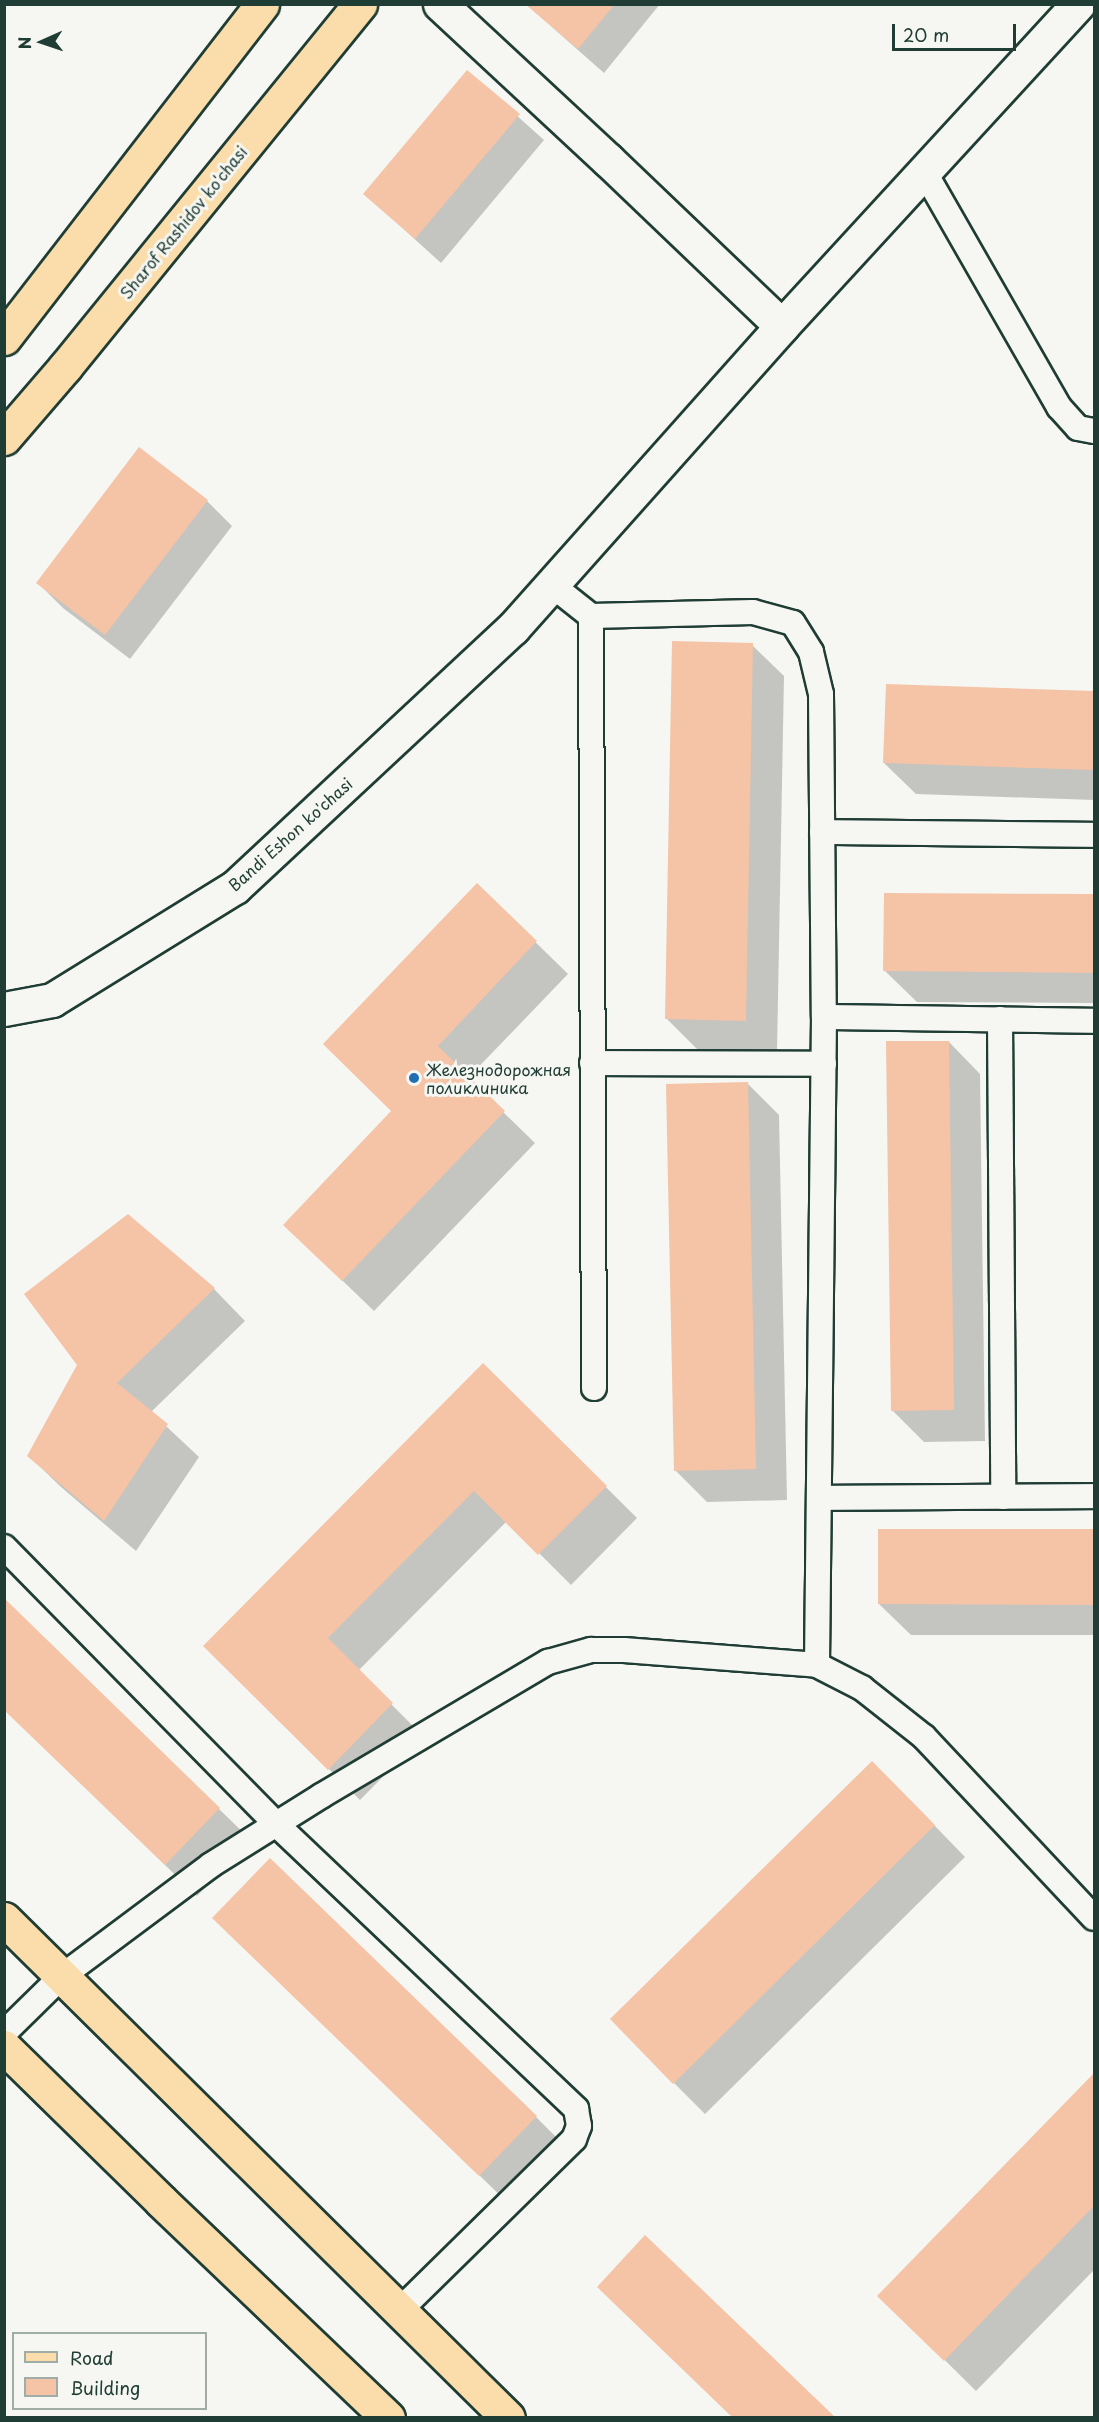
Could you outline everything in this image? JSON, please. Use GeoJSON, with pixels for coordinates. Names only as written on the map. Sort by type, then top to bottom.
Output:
{"type":"FeatureCollection","features":[{"type":"Feature","properties":{"kind":"main road"},"geometry":{"type":"LineString","coordinates":[[4,338],[261,4]]}},
{"type":"Feature","properties":{"kind":"main road","name":"Sharof Rashidov ko'chasi"},"geometry":{"type":"LineString","coordinates":[[4,438],[73,358],[360,4]]}},
{"type":"Feature","properties":{"kind":"main road"},"geometry":{"type":"LineString","coordinates":[[4,1919],[508,2418]]}},
{"type":"Feature","properties":{"kind":"main road"},"geometry":{"type":"LineString","coordinates":[[4,2047],[160,2201],[388,2418]]}},
{"type":"Feature","properties":{"kind":"street"},"geometry":{"type":"LineString","coordinates":[[440,4],[782,326]]}},
{"type":"Feature","properties":{"kind":"street","name":"Bandi Eshon ko'chasi"},"geometry":{"type":"LineString","coordinates":[[4,1009],[52,1000],[235,887],[513,628],[782,326],[1078,4]]}},
{"type":"Feature","properties":{"kind":"lane"},"geometry":{"type":"LineString","coordinates":[[925,173],[1059,407],[1078,428],[1095,430]]}},
{"type":"Feature","properties":{"kind":"lane"},"geometry":{"type":"LineString","coordinates":[[552,585],[591,616],[753,612],[793,623],[811,652],[821,694],[824,1017],[817,1665]]}},
{"type":"Feature","properties":{"kind":"lane"},"geometry":{"type":"LineString","coordinates":[[591,616],[594,1388]]}},
{"type":"Feature","properties":{"kind":"lane"},"geometry":{"type":"LineString","coordinates":[[822,832],[1095,835]]}},
{"type":"Feature","properties":{"kind":"lane"},"geometry":{"type":"LineString","coordinates":[[824,1017],[1095,1021]]}},
{"type":"Feature","properties":{"kind":"lane"},"geometry":{"type":"LineString","coordinates":[[1000,1019],[1003,1497]]}},
{"type":"Feature","properties":{"kind":"lane"},"geometry":{"type":"LineString","coordinates":[[592,1063],[824,1064]]}},
{"type":"Feature","properties":{"kind":"lane"},"geometry":{"type":"LineString","coordinates":[[819,1498],[1095,1496]]}},
{"type":"Feature","properties":{"kind":"lane"},"geometry":{"type":"LineString","coordinates":[[4,1547],[276,1824],[576,2109],[579,2126],[574,2139],[399,2311]]}},
{"type":"Feature","properties":{"kind":"lane"},"geometry":{"type":"LineString","coordinates":[[4,2033],[61,1977],[212,1865],[276,1824],[548,1662],[591,1650],[624,1650],[817,1665],[862,1688],[924,1737],[1095,1918]]}},
{"type":"Feature","properties":{"kind":"building"},"geometry":{"type":"Polygon","coordinates":[[[525,4],[615,4],[578,49],[525,4]]]}},
{"type":"Feature","properties":{"kind":"building"},"geometry":{"type":"Polygon","coordinates":[[[467,70],[520,114],[415,239],[363,194],[467,70]]]}},
{"type":"Feature","properties":{"kind":"building"},"geometry":{"type":"Polygon","coordinates":[[[139,447],[208,500],[105,635],[36,583],[139,447]]]}},
{"type":"Feature","properties":{"kind":"building"},"geometry":{"type":"Polygon","coordinates":[[[672,641],[753,643],[746,1021],[665,1019],[672,641]]]}},
{"type":"Feature","properties":{"kind":"building"},"geometry":{"type":"Polygon","coordinates":[[[886,684],[1094,691],[1094,770],[883,763],[886,684]]]}},
{"type":"Feature","properties":{"kind":"building","name":"Железнодорожная поликлиника"},"geometry":{"type":"Polygon","coordinates":[[[477,883],[537,941],[438,1046],[505,1111],[342,1281],[283,1225],[391,1111],[323,1044],[477,883]]]}},
{"type":"Feature","properties":{"kind":"building"},"geometry":{"type":"Polygon","coordinates":[[[884,893],[1094,894],[1094,973],[883,971],[884,893]]]}},
{"type":"Feature","properties":{"kind":"building"},"geometry":{"type":"Polygon","coordinates":[[[886,1041],[949,1041],[954,1410],[891,1411],[886,1041]]]}},
{"type":"Feature","properties":{"kind":"building"},"geometry":{"type":"Polygon","coordinates":[[[748,1082],[756,1469],[674,1471],[666,1084],[748,1082]]]}},
{"type":"Feature","properties":{"kind":"building"},"geometry":{"type":"Polygon","coordinates":[[[128,1214],[215,1288],[117,1383],[168,1424],[104,1521],[27,1456],[77,1365],[24,1294],[128,1214]]]}},
{"type":"Feature","properties":{"kind":"building"},"geometry":{"type":"Polygon","coordinates":[[[483,1363],[607,1486],[538,1555],[474,1491],[328,1638],[393,1703],[328,1770],[203,1646],[483,1363]]]}},
{"type":"Feature","properties":{"kind":"building"},"geometry":{"type":"Polygon","coordinates":[[[878,1529],[1094,1529],[1094,1605],[878,1604],[878,1529]]]}},
{"type":"Feature","properties":{"kind":"building"},"geometry":{"type":"Polygon","coordinates":[[[4,1598],[220,1808],[165,1865],[4,1710],[4,1598]]]}},
{"type":"Feature","properties":{"kind":"building"},"geometry":{"type":"Polygon","coordinates":[[[872,1761],[935,1825],[673,2084],[610,2019],[872,1761]]]}},
{"type":"Feature","properties":{"kind":"building"},"geometry":{"type":"Polygon","coordinates":[[[270,1858],[537,2116],[479,2176],[212,1918],[270,1858]]]}},
{"type":"Feature","properties":{"kind":"building"},"geometry":{"type":"Polygon","coordinates":[[[1094,2073],[1094,2206],[944,2361],[877,2296],[1094,2073]]]}},
{"type":"Feature","properties":{"kind":"building"},"geometry":{"type":"Polygon","coordinates":[[[645,2235],[836,2418],[733,2418],[597,2287],[645,2235]]]}},
{"type":"Feature","properties":{"kind":"place","name":"Железнодорожная поликлиника"},"geometry":{"type":"Point","coordinates":[414,1078]}}]}
